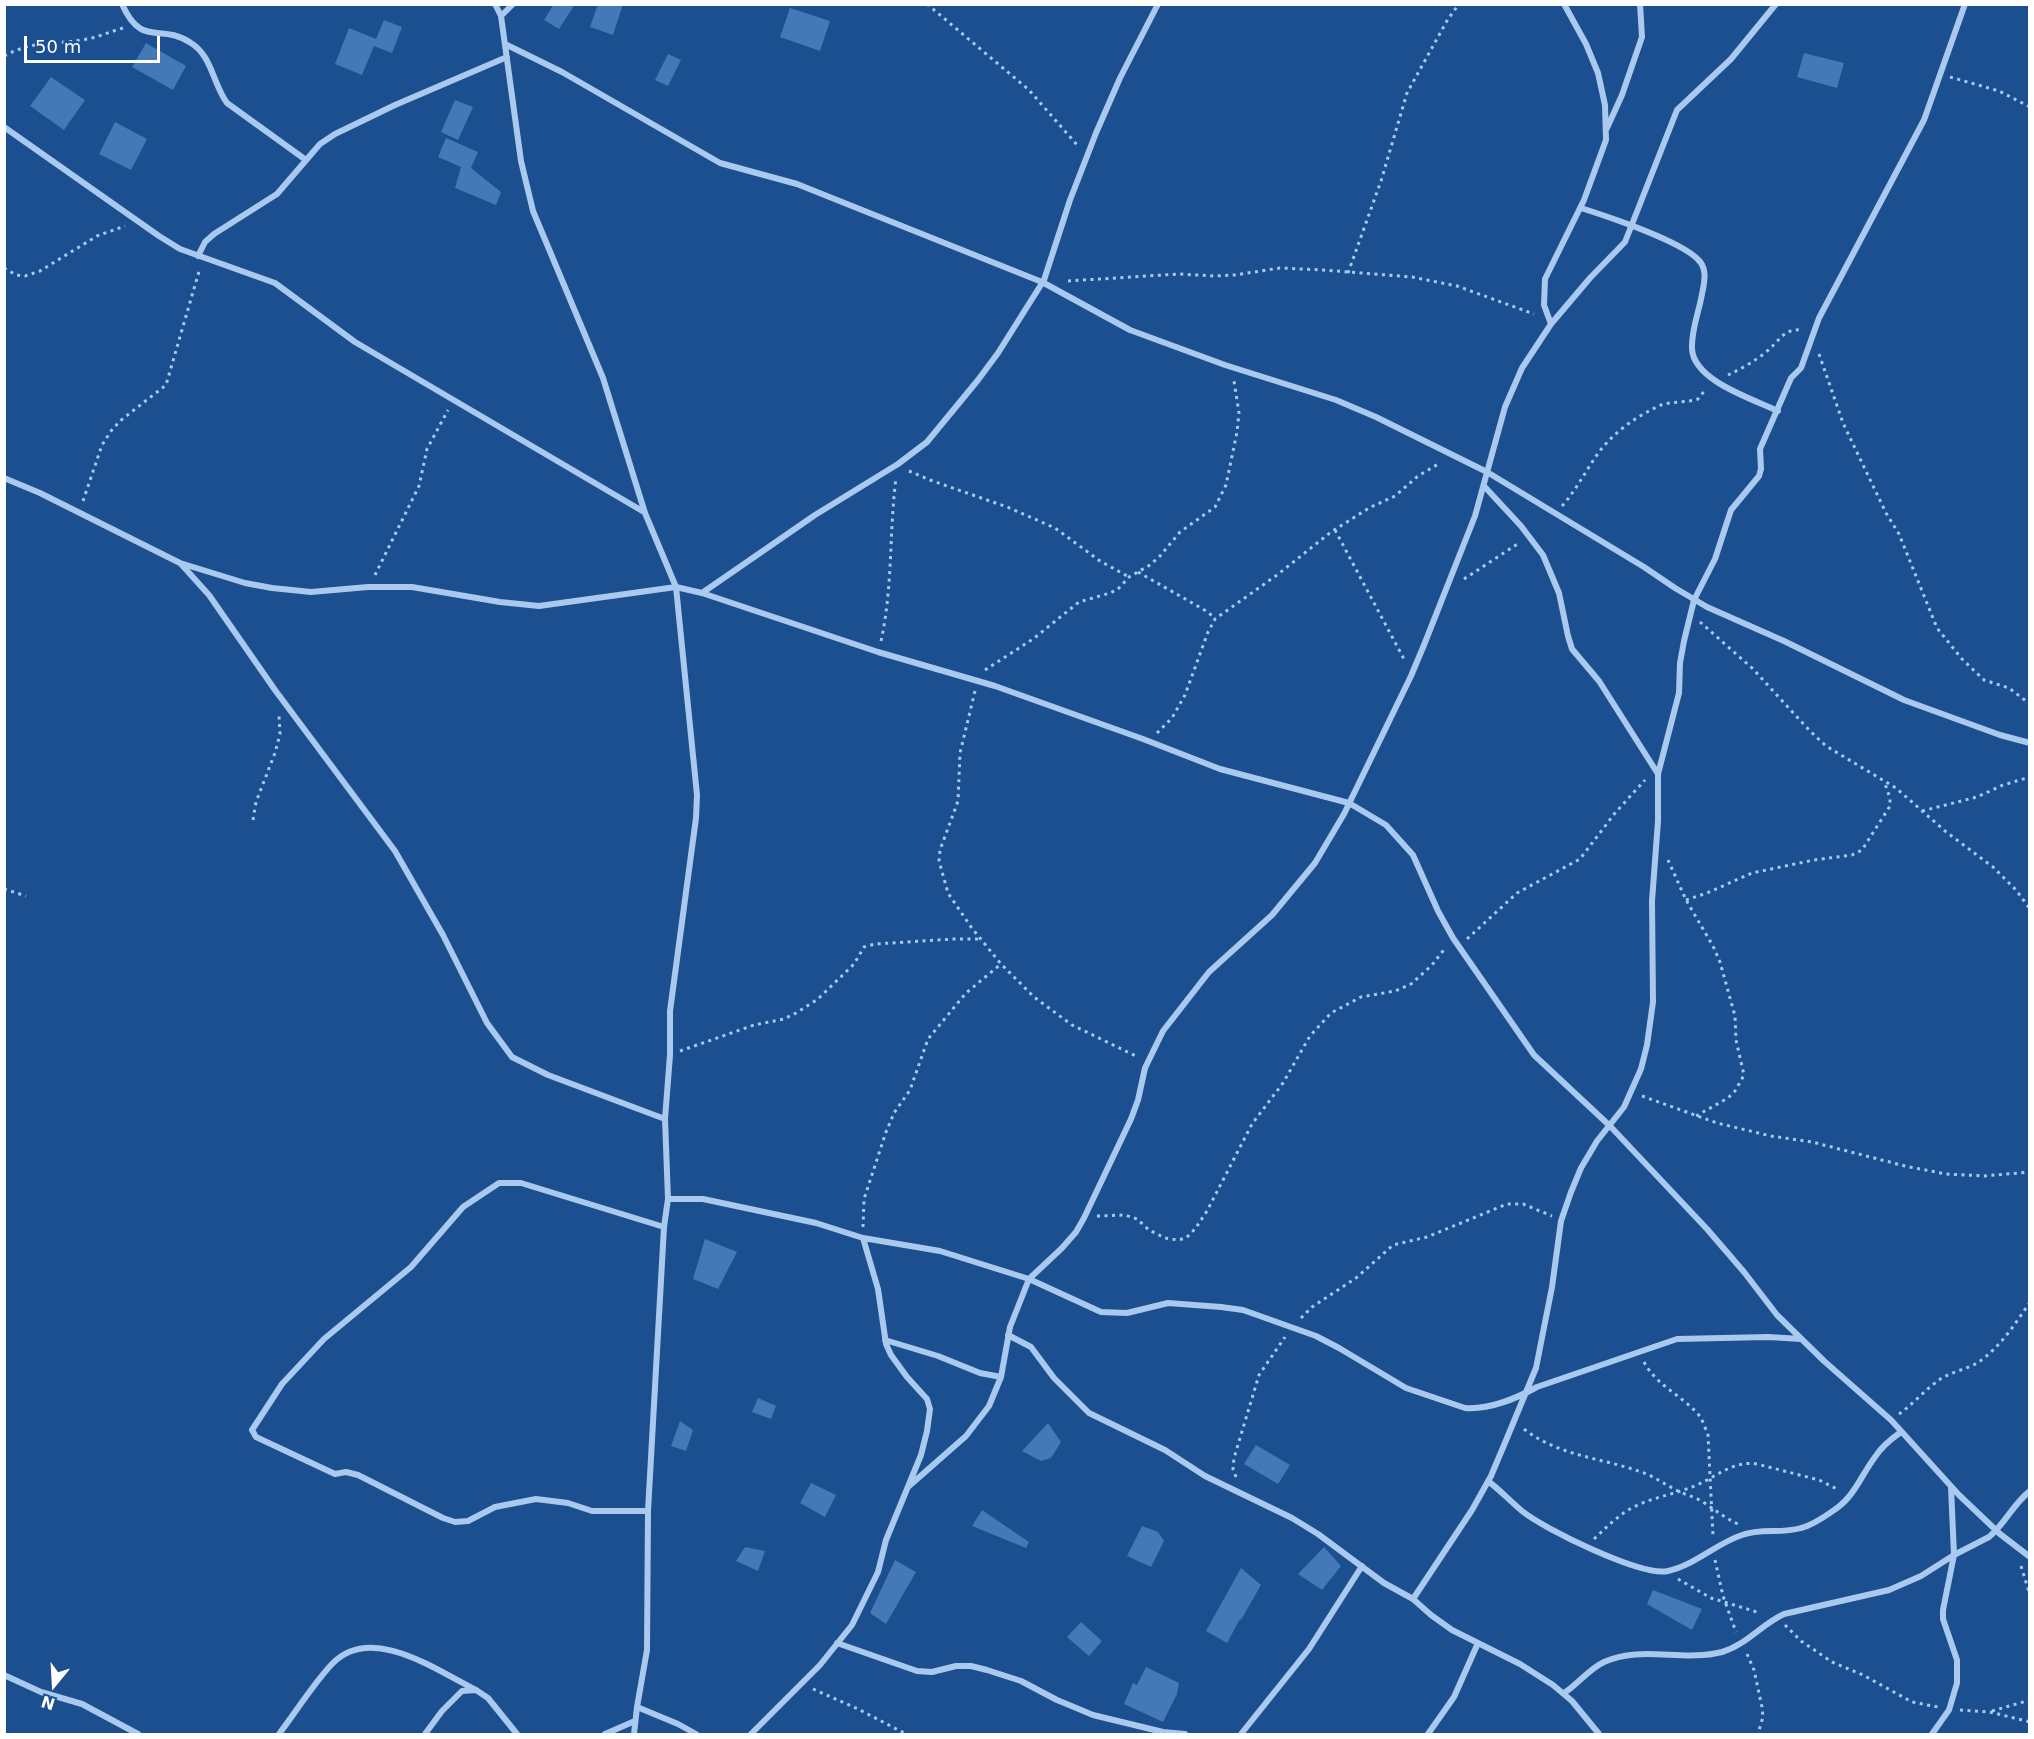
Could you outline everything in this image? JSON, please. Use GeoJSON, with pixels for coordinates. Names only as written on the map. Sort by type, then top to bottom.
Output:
{"type":"FeatureCollection","features":[{"type":"Feature","properties":{"kind":"street"},"geometry":{"type":"LineString","coordinates":[[122,4],[133,25],[141,30],[170,34],[192,43],[206,58],[227,103],[306,160]]}},
{"type":"Feature","properties":{"kind":"street"},"geometry":{"type":"LineString","coordinates":[[495,4],[501,16],[521,161],[533,211],[603,378],[645,513],[676,587],[697,795],[696,818],[670,1011],[670,1055],[665,1119],[668,1199],[664,1227],[648,1511],[647,1650],[634,1734]]}},
{"type":"Feature","properties":{"kind":"street"},"geometry":{"type":"LineString","coordinates":[[501,16],[513,4]]}},
{"type":"Feature","properties":{"kind":"street"},"geometry":{"type":"LineString","coordinates":[[702,593],[815,515],[896,465],[927,442],[958,406],[998,353],[1044,284],[1070,200],[1087,156],[1120,78],[1158,4]]}},
{"type":"Feature","properties":{"kind":"street"},"geometry":{"type":"LineString","coordinates":[[1551,324],[1544,305],[1545,279],[1581,208],[1606,140],[1605,105],[1598,74],[1586,44],[1564,4]]}},
{"type":"Feature","properties":{"kind":"street"},"geometry":{"type":"LineString","coordinates":[[1606,131],[1639,49],[1643,29],[1641,4]]}},
{"type":"Feature","properties":{"kind":"street"},"geometry":{"type":"LineString","coordinates":[[908,1487],[966,1436],[989,1406],[1001,1377],[1008,1335],[1029,1279],[1077,1232],[1131,1119],[1148,1062],[1163,1031],[1209,972],[1272,915],[1315,863],[1337,828],[1412,676],[1465,541],[1484,486],[1505,407],[1522,368],[1551,324],[1590,278],[1625,242],[1677,110],[1731,59],[1776,4]]}},
{"type":"Feature","properties":{"kind":"street"},"geometry":{"type":"LineString","coordinates":[[1413,1599],[1436,1562],[1457,1535],[1488,1481],[1536,1368],[1545,1327],[1561,1221],[1581,1168],[1632,1092],[1638,1079],[1647,1046],[1652,1014],[1652,911],[1657,843],[1658,774],[1679,693],[1680,663],[1694,600],[1715,559],[1731,510],[1758,476],[1761,469],[1760,449],[1791,378],[1801,368],[1813,333],[1924,120],[1965,4]]}},
{"type":"Feature","properties":{"kind":"street"},"geometry":{"type":"LineString","coordinates":[[505,44],[586,86],[720,164],[797,184],[1044,284],[1130,330],[1231,367],[1336,400],[1377,417],[1487,472],[1694,600],[1904,700],[2000,735],[2030,743]]}},
{"type":"Feature","properties":{"kind":"street"},"geometry":{"type":"LineString","coordinates":[[201,257],[205,242],[277,194],[320,144],[335,134],[395,105],[507,57]]}},
{"type":"Feature","properties":{"kind":"street"},"geometry":{"type":"LineString","coordinates":[[4,126],[180,249],[275,283],[336,330],[645,513]]}},
{"type":"Feature","properties":{"kind":"street"},"geometry":{"type":"LineString","coordinates":[[1581,208],[1653,234],[1689,252],[1700,261],[1705,270],[1695,324],[1692,349],[1694,358],[1700,368],[1713,380],[1778,411]]}},
{"type":"Feature","properties":{"kind":"street"},"geometry":{"type":"LineString","coordinates":[[4,478],[40,493],[180,563],[272,588],[311,592],[368,587],[412,587],[500,602],[539,606],[676,587],[702,593],[878,652],[978,681],[1220,769],[1349,803],[1386,825],[1404,844],[1416,862],[1453,938],[1534,1055],[1610,1126],[1707,1229],[1777,1315],[1891,1420],[1951,1487],[1997,1531],[2030,1557]]}},
{"type":"Feature","properties":{"kind":"street"},"geometry":{"type":"LineString","coordinates":[[1484,486],[1530,537],[1543,555],[1555,582],[1572,650],[1599,681],[1658,774]]}},
{"type":"Feature","properties":{"kind":"street"},"geometry":{"type":"LineString","coordinates":[[180,563],[209,595],[275,690],[394,851],[443,935],[486,1023],[512,1057],[548,1076],[665,1119]]}},
{"type":"Feature","properties":{"kind":"street"},"geometry":{"type":"LineString","coordinates":[[648,1511],[592,1511],[568,1503],[536,1499],[495,1507],[468,1521],[455,1522],[358,1475],[346,1472],[335,1474],[256,1437],[252,1430],[282,1384],[324,1339],[411,1267],[463,1207],[499,1183],[521,1183],[664,1227]]}},
{"type":"Feature","properties":{"kind":"street"},"geometry":{"type":"LineString","coordinates":[[668,1199],[703,1199],[816,1223],[863,1238],[940,1251],[1029,1279],[1101,1312],[1127,1312],[1168,1303],[1243,1310],[1339,1348],[1406,1388],[1454,1405],[1472,1408],[1525,1395],[1537,1388],[1677,1339],[1768,1337],[1801,1339]]}},
{"type":"Feature","properties":{"kind":"street"},"geometry":{"type":"LineString","coordinates":[[751,1734],[820,1665],[852,1626],[878,1572],[886,1540],[921,1455],[927,1431],[930,1417],[927,1399],[891,1355],[885,1340],[878,1289],[863,1238]]}},
{"type":"Feature","properties":{"kind":"street"},"geometry":{"type":"LineString","coordinates":[[1008,1335],[1031,1347],[1054,1378],[1089,1413],[1166,1450],[1205,1476],[1292,1518],[1318,1534],[1384,1582],[1413,1599],[1431,1615],[1478,1643],[1520,1664],[1564,1693],[1599,1734]]}},
{"type":"Feature","properties":{"kind":"street"},"geometry":{"type":"LineString","coordinates":[[885,1340],[938,1356],[980,1373],[1001,1377]]}},
{"type":"Feature","properties":{"kind":"street"},"geometry":{"type":"LineString","coordinates":[[1488,1481],[1522,1511],[1546,1526],[1586,1546],[1640,1568],[1667,1572],[1737,1537],[1756,1532],[1802,1528],[1839,1507],[1854,1492],[1887,1442],[1901,1432]]}},
{"type":"Feature","properties":{"kind":"street"},"geometry":{"type":"LineString","coordinates":[[1932,1734],[1949,1710],[1956,1691],[1957,1660],[1943,1619],[1954,1555],[1951,1487]]}},
{"type":"Feature","properties":{"kind":"street"},"geometry":{"type":"LineString","coordinates":[[1564,1693],[1599,1665],[1614,1658],[1633,1655],[1703,1655],[1722,1652],[1741,1642],[1774,1618],[1800,1609],[1888,1590],[1921,1576],[1954,1555],[1977,1545],[1997,1531],[2012,1509],[2030,1491]]}},
{"type":"Feature","properties":{"kind":"street"},"geometry":{"type":"LineString","coordinates":[[1241,1734],[1309,1649],[1362,1566]]}},
{"type":"Feature","properties":{"kind":"street"},"geometry":{"type":"LineString","coordinates":[[837,1643],[917,1671],[932,1672],[956,1666],[971,1666],[987,1670],[1021,1681],[1057,1700],[1093,1715],[1163,1732],[1185,1734]]}},
{"type":"Feature","properties":{"kind":"street"},"geometry":{"type":"LineString","coordinates":[[1428,1734],[1454,1697],[1478,1643]]}},
{"type":"Feature","properties":{"kind":"street"},"geometry":{"type":"LineString","coordinates":[[279,1734],[333,1663],[351,1651],[371,1648],[396,1650],[476,1690],[488,1698],[517,1734]]}},
{"type":"Feature","properties":{"kind":"street"},"geometry":{"type":"LineString","coordinates":[[4,1675],[41,1692],[82,1704],[138,1734]]}},
{"type":"Feature","properties":{"kind":"street"},"geometry":{"type":"LineString","coordinates":[[425,1734],[442,1711],[462,1691],[476,1690]]}},
{"type":"Feature","properties":{"kind":"street"},"geometry":{"type":"LineString","coordinates":[[637,1707],[696,1734]]}},
{"type":"Feature","properties":{"kind":"street"},"geometry":{"type":"LineString","coordinates":[[605,1734],[635,1721]]}},
{"type":"Feature","properties":{"kind":"path"},"geometry":{"type":"LineString","coordinates":[[927,4],[1029,90],[1087,156]]}},
{"type":"Feature","properties":{"kind":"path"},"geometry":{"type":"LineString","coordinates":[[1348,273],[1381,181],[1407,93],[1448,19],[1459,4]]}},
{"type":"Feature","properties":{"kind":"path"},"geometry":{"type":"LineString","coordinates":[[4,56],[34,44],[86,39],[133,25]]}},
{"type":"Feature","properties":{"kind":"path"},"geometry":{"type":"LineString","coordinates":[[1940,75],[1999,91],[2030,107]]}},
{"type":"Feature","properties":{"kind":"path"},"geometry":{"type":"LineString","coordinates":[[4,268],[16,275],[25,276],[40,271],[97,236],[138,221]]}},
{"type":"Feature","properties":{"kind":"path"},"geometry":{"type":"LineString","coordinates":[[78,513],[102,445],[111,431],[120,421],[155,395],[169,379],[201,257]]}},
{"type":"Feature","properties":{"kind":"path"},"geometry":{"type":"LineString","coordinates":[[1044,284],[1158,275],[1234,275],[1280,268],[1412,278],[1457,286],[1533,313],[1551,324]]}},
{"type":"Feature","properties":{"kind":"path"},"geometry":{"type":"LineString","coordinates":[[1556,514],[1577,489],[1592,463],[1612,437],[1637,418],[1665,404],[1698,399],[1713,380],[1731,374],[1768,351],[1790,330],[1813,333],[1843,423],[1886,513],[1899,534],[1937,628],[1962,659],[1984,680],[2009,688],[2030,704]]}},
{"type":"Feature","properties":{"kind":"path"},"geometry":{"type":"LineString","coordinates":[[1148,1062],[1072,1025],[1034,997],[1001,964],[971,927],[948,892],[939,861],[940,850],[958,801],[960,753],[981,673],[1033,639],[1078,602],[1118,589],[1129,577],[1160,556],[1180,532],[1215,507],[1226,485],[1236,442],[1239,413],[1231,367]]}},
{"type":"Feature","properties":{"kind":"path"},"geometry":{"type":"LineString","coordinates":[[368,587],[383,562],[419,486],[427,448],[436,429],[455,401]]}},
{"type":"Feature","properties":{"kind":"path"},"geometry":{"type":"LineString","coordinates":[[1148,741],[1172,718],[1185,695],[1208,632],[1215,620],[1335,530],[1395,496],[1435,464],[1456,458]]}},
{"type":"Feature","properties":{"kind":"path"},"geometry":{"type":"LineString","coordinates":[[878,652],[890,592],[896,465],[930,480],[1007,507],[1055,528],[1100,561],[1129,577]]}},
{"type":"Feature","properties":{"kind":"path"},"geometry":{"type":"LineString","coordinates":[[1335,530],[1394,638],[1412,676]]}},
{"type":"Feature","properties":{"kind":"path"},"geometry":{"type":"LineString","coordinates":[[1444,592],[1530,537]]}},
{"type":"Feature","properties":{"kind":"path"},"geometry":{"type":"LineString","coordinates":[[1138,572],[1208,612],[1215,620]]}},
{"type":"Feature","properties":{"kind":"path"},"geometry":{"type":"LineString","coordinates":[[1691,610],[1711,634],[1766,682],[1818,739],[1883,779],[1945,831],[1993,867],[2016,890],[2030,909]]}},
{"type":"Feature","properties":{"kind":"path"},"geometry":{"type":"LineString","coordinates":[[253,820],[256,802],[280,734],[279,713]]}},
{"type":"Feature","properties":{"kind":"path"},"geometry":{"type":"LineString","coordinates":[[1458,946],[1517,893],[1580,859],[1615,813],[1650,774],[1658,774]]}},
{"type":"Feature","properties":{"kind":"path"},"geometry":{"type":"LineString","coordinates":[[1922,811],[1977,797],[2003,785],[2030,777]]}},
{"type":"Feature","properties":{"kind":"path"},"geometry":{"type":"LineString","coordinates":[[1686,900],[1752,873],[1846,856],[1862,850],[1890,806],[1890,798],[1883,779]]}},
{"type":"Feature","properties":{"kind":"path"},"geometry":{"type":"LineString","coordinates":[[1657,843],[1669,861],[1686,900],[1720,962],[1735,1016],[1736,1040],[1744,1075],[1736,1091],[1728,1098],[1696,1116]]}},
{"type":"Feature","properties":{"kind":"path"},"geometry":{"type":"LineString","coordinates":[[4,889],[26,896]]}},
{"type":"Feature","properties":{"kind":"path"},"geometry":{"type":"LineString","coordinates":[[1084,1218],[1108,1214],[1125,1215],[1137,1219],[1149,1230],[1165,1238],[1178,1240],[1186,1238],[1207,1211],[1252,1124],[1283,1083],[1310,1036],[1330,1014],[1361,997],[1395,991],[1411,984],[1432,965],[1453,938]]}},
{"type":"Feature","properties":{"kind":"path"},"geometry":{"type":"LineString","coordinates":[[670,1055],[754,1025],[784,1019],[796,1013],[818,999],[835,983],[854,964],[864,947],[892,942],[981,939]]}},
{"type":"Feature","properties":{"kind":"path"},"geometry":{"type":"LineString","coordinates":[[863,1238],[863,1210],[873,1169],[894,1113],[910,1090],[928,1039],[966,993],[1001,964]]}},
{"type":"Feature","properties":{"kind":"path"},"geometry":{"type":"LineString","coordinates":[[1632,1092],[1717,1123],[1771,1136],[1812,1142],[1850,1153],[1946,1174],[1984,1176],[2030,1172]]}},
{"type":"Feature","properties":{"kind":"path"},"geometry":{"type":"LineString","coordinates":[[1241,1495],[1233,1469],[1234,1458],[1259,1375],[1279,1344],[1312,1307],[1356,1278],[1393,1245],[1427,1237],[1507,1204],[1523,1204],[1561,1221]]}},
{"type":"Feature","properties":{"kind":"path"},"geometry":{"type":"LineString","coordinates":[[1891,1420],[1938,1381],[1971,1366],[1989,1353],[2030,1302]]}},
{"type":"Feature","properties":{"kind":"path"},"geometry":{"type":"LineString","coordinates":[[1639,1352],[1647,1367],[1663,1386],[1699,1415],[1708,1436],[1713,1551],[1725,1601],[1752,1663],[1763,1717],[1758,1734]]}},
{"type":"Feature","properties":{"kind":"path"},"geometry":{"type":"LineString","coordinates":[[1514,1420],[1530,1433],[1556,1448],[1634,1469],[1704,1503],[1722,1516],[1756,1532]]}},
{"type":"Feature","properties":{"kind":"path"},"geometry":{"type":"LineString","coordinates":[[1586,1546],[1615,1519],[1631,1508],[1694,1487],[1731,1468],[1749,1463],[1819,1480],[1834,1486],[1848,1498]]}},
{"type":"Feature","properties":{"kind":"path"},"geometry":{"type":"LineString","coordinates":[[2017,1547],[2030,1595]]}},
{"type":"Feature","properties":{"kind":"path"},"geometry":{"type":"LineString","coordinates":[[1667,1572],[1711,1598],[1774,1618],[1814,1650],[1845,1669],[1863,1675],[1912,1702],[1949,1710],[1990,1712],[2030,1722]]}},
{"type":"Feature","properties":{"kind":"path"},"geometry":{"type":"LineString","coordinates":[[800,1684],[858,1709],[906,1734]]}},
{"type":"Feature","properties":{"kind":"path"},"geometry":{"type":"LineString","coordinates":[[1990,1712],[2030,1700]]}},
{"type":"Feature","properties":{"kind":"building"},"geometry":{"type":"Polygon","coordinates":[[[554,4],[575,4],[559,29],[544,20],[554,4]]]}},
{"type":"Feature","properties":{"kind":"building"},"geometry":{"type":"Polygon","coordinates":[[[598,4],[623,4],[613,35],[590,27],[598,4]]]}},
{"type":"Feature","properties":{"kind":"building"},"geometry":{"type":"Polygon","coordinates":[[[790,8],[830,21],[820,51],[780,37],[790,8]]]}},
{"type":"Feature","properties":{"kind":"building"},"geometry":{"type":"Polygon","coordinates":[[[384,20],[402,27],[392,53],[374,46],[362,75],[335,64],[349,28],[376,39],[384,20]]]}},
{"type":"Feature","properties":{"kind":"building"},"geometry":{"type":"Polygon","coordinates":[[[146,43],[186,66],[173,90],[132,67],[146,43]]]}},
{"type":"Feature","properties":{"kind":"building"},"geometry":{"type":"Polygon","coordinates":[[[1804,53],[1844,63],[1837,88],[1797,77],[1804,53]]]}},
{"type":"Feature","properties":{"kind":"building"},"geometry":{"type":"Polygon","coordinates":[[[668,54],[681,60],[668,86],[655,80],[668,54]]]}},
{"type":"Feature","properties":{"kind":"building"},"geometry":{"type":"Polygon","coordinates":[[[51,77],[85,100],[64,130],[30,106],[51,77]]]}},
{"type":"Feature","properties":{"kind":"building"},"geometry":{"type":"Polygon","coordinates":[[[455,100],[473,107],[458,140],[441,132],[455,100]]]}},
{"type":"Feature","properties":{"kind":"building"},"geometry":{"type":"Polygon","coordinates":[[[115,122],[147,139],[131,170],[99,154],[115,122]]]}},
{"type":"Feature","properties":{"kind":"building"},"geometry":{"type":"Polygon","coordinates":[[[446,138],[478,152],[471,168],[501,192],[496,205],[455,188],[461,167],[438,157],[446,138]]]}},
{"type":"Feature","properties":{"kind":"building"},"geometry":{"type":"Polygon","coordinates":[[[705,1239],[737,1252],[718,1289],[693,1279],[705,1239]]]}},
{"type":"Feature","properties":{"kind":"building"},"geometry":{"type":"Polygon","coordinates":[[[758,1398],[776,1406],[771,1419],[752,1412],[758,1398]]]}},
{"type":"Feature","properties":{"kind":"building"},"geometry":{"type":"Polygon","coordinates":[[[680,1421],[693,1430],[686,1451],[671,1446],[680,1421]]]}},
{"type":"Feature","properties":{"kind":"building"},"geometry":{"type":"Polygon","coordinates":[[[1048,1423],[1061,1442],[1051,1458],[1041,1461],[1022,1451],[1048,1423]]]}},
{"type":"Feature","properties":{"kind":"building"},"geometry":{"type":"Polygon","coordinates":[[[1256,1445],[1290,1465],[1278,1484],[1244,1464],[1256,1445]]]}},
{"type":"Feature","properties":{"kind":"building"},"geometry":{"type":"Polygon","coordinates":[[[811,1483],[836,1495],[825,1517],[800,1503],[811,1483]]]}},
{"type":"Feature","properties":{"kind":"building"},"geometry":{"type":"Polygon","coordinates":[[[982,1510],[1029,1542],[1026,1548],[972,1526],[982,1510]]]}},
{"type":"Feature","properties":{"kind":"building"},"geometry":{"type":"Polygon","coordinates":[[[1142,1526],[1158,1532],[1164,1541],[1151,1567],[1127,1556],[1142,1526]]]}},
{"type":"Feature","properties":{"kind":"building"},"geometry":{"type":"Polygon","coordinates":[[[745,1547],[765,1551],[758,1571],[736,1561],[745,1547]]]}},
{"type":"Feature","properties":{"kind":"building"},"geometry":{"type":"Polygon","coordinates":[[[1324,1547],[1341,1566],[1322,1590],[1298,1574],[1324,1547]]]}},
{"type":"Feature","properties":{"kind":"building"},"geometry":{"type":"Polygon","coordinates":[[[895,1560],[916,1572],[886,1624],[870,1613],[895,1560]]]}},
{"type":"Feature","properties":{"kind":"building"},"geometry":{"type":"Polygon","coordinates":[[[1241,1568],[1261,1585],[1227,1643],[1206,1631],[1241,1568]]]}},
{"type":"Feature","properties":{"kind":"building"},"geometry":{"type":"Polygon","coordinates":[[[1653,1590],[1702,1609],[1692,1630],[1647,1604],[1653,1590]]]}},
{"type":"Feature","properties":{"kind":"building"},"geometry":{"type":"Polygon","coordinates":[[[1081,1622],[1102,1641],[1089,1656],[1067,1637],[1081,1622]]]}},
{"type":"Feature","properties":{"kind":"building"},"geometry":{"type":"Polygon","coordinates":[[[1146,1667],[1179,1683],[1177,1694],[1163,1722],[1124,1704],[1133,1683],[1137,1685],[1146,1667]]]}}]}
